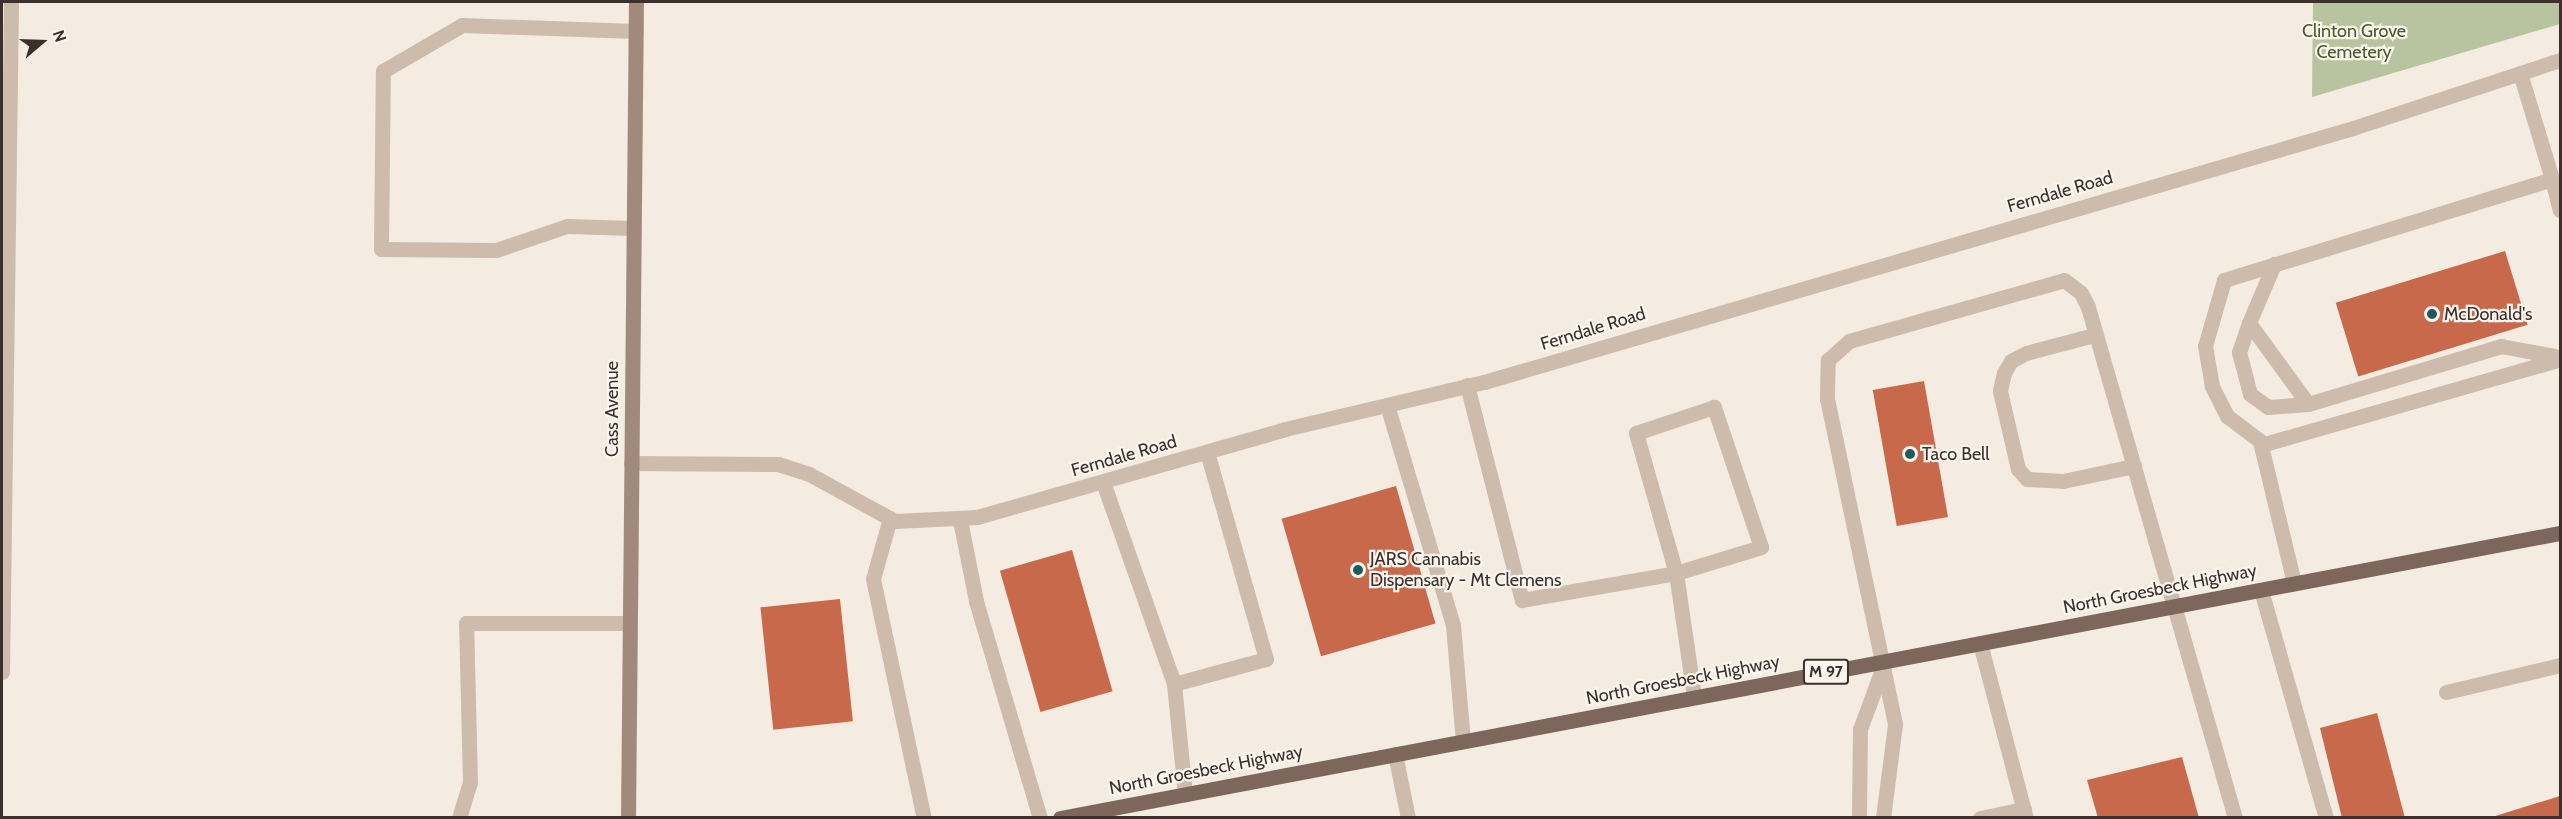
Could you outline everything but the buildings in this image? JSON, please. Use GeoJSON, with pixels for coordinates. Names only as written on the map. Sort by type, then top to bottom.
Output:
{"type":"FeatureCollection","features":[{"type":"Feature","properties":{"kind":"main road","name":"Cass Avenue"},"geometry":{"type":"LineString","coordinates":[[628,818],[636,2]]}},
{"type":"Feature","properties":{"kind":"main road","name":"North Groesbeck Highway"},"geometry":{"type":"LineString","coordinates":[[1060,818],[2560,533]]}},
{"type":"Feature","properties":{"kind":"street"},"geometry":{"type":"LineString","coordinates":[[2,672],[11,2]]}},
{"type":"Feature","properties":{"kind":"street"},"geometry":{"type":"LineString","coordinates":[[633,228],[567,226],[496,250],[381,249],[383,71],[462,25],[636,31]]}},
{"type":"Feature","properties":{"kind":"street","name":"Ferndale Road"},"geometry":{"type":"LineString","coordinates":[[631,463],[778,464],[809,474],[890,518],[960,520],[1208,452],[1467,386],[2353,128],[2560,60]]}},
{"type":"Feature","properties":{"kind":"street"},"geometry":{"type":"LineString","coordinates":[[2520,73],[2560,210]]}},
{"type":"Feature","properties":{"kind":"street"},"geometry":{"type":"LineString","coordinates":[[2295,583],[2261,446],[2227,416],[2212,386],[2205,346],[2224,280],[2552,179]]}},
{"type":"Feature","properties":{"kind":"street"},"geometry":{"type":"LineString","coordinates":[[2274,264],[2239,352],[2250,394],[2268,407],[2308,404],[2501,346],[2560,358]]}},
{"type":"Feature","properties":{"kind":"street"},"geometry":{"type":"LineString","coordinates":[[1883,818],[1895,724],[1885,661],[1827,399],[1828,360],[1849,341],[2064,280],[2081,293],[2176,606],[2235,818]]}},
{"type":"Feature","properties":{"kind":"street"},"geometry":{"type":"LineString","coordinates":[[2249,323],[2308,404]]}},
{"type":"Feature","properties":{"kind":"street"},"geometry":{"type":"LineString","coordinates":[[2094,335],[2026,353],[2011,361],[2004,373],[2000,391],[2018,469],[2027,479],[2063,481],[2134,465]]}},
{"type":"Feature","properties":{"kind":"street"},"geometry":{"type":"LineString","coordinates":[[2261,446],[2560,358]]}},
{"type":"Feature","properties":{"kind":"street"},"geometry":{"type":"LineString","coordinates":[[1467,386],[1522,600],[1676,573],[1761,547],[1714,407],[1636,434],[1676,573],[1694,698]]}},
{"type":"Feature","properties":{"kind":"street"},"geometry":{"type":"LineString","coordinates":[[1387,405],[1452,625],[1463,741]]}},
{"type":"Feature","properties":{"kind":"street"},"geometry":{"type":"LineString","coordinates":[[1174,684],[1266,659],[1208,452]]}},
{"type":"Feature","properties":{"kind":"street"},"geometry":{"type":"LineString","coordinates":[[1103,482],[1174,684],[1185,794]]}},
{"type":"Feature","properties":{"kind":"street"},"geometry":{"type":"LineString","coordinates":[[890,518],[873,579],[924,818]]}},
{"type":"Feature","properties":{"kind":"street"},"geometry":{"type":"LineString","coordinates":[[960,520],[976,601],[1040,818]]}},
{"type":"Feature","properties":{"kind":"street"},"geometry":{"type":"LineString","coordinates":[[2261,590],[2326,818]]}},
{"type":"Feature","properties":{"kind":"street"},"geometry":{"type":"LineString","coordinates":[[459,818],[470,783],[466,623],[629,623]]}},
{"type":"Feature","properties":{"kind":"street"},"geometry":{"type":"LineString","coordinates":[[1980,643],[2025,813],[1980,818]]}},
{"type":"Feature","properties":{"kind":"street"},"geometry":{"type":"LineString","coordinates":[[1859,818],[1860,729],[1885,661]]}},
{"type":"Feature","properties":{"kind":"street"},"geometry":{"type":"LineString","coordinates":[[2446,692],[2560,665]]}},
{"type":"Feature","properties":{"kind":"street"},"geometry":{"type":"LineString","coordinates":[[1395,754],[1408,818]]}},
{"type":"Feature","properties":{"kind":"green space","name":"Clinton Grove Cemetery"},"geometry":{"type":"Polygon","coordinates":[[[2313,2],[2560,2],[2560,24],[2312,97],[2313,2]]]}},
{"type":"Feature","properties":{"kind":"place","name":"McDonald's"},"geometry":{"type":"Point","coordinates":[2432,314]}},
{"type":"Feature","properties":{"kind":"place","name":"Taco Bell"},"geometry":{"type":"Point","coordinates":[1910,454]}},
{"type":"Feature","properties":{"kind":"place","name":"JARS Cannabis Dispensary - Mt Clemens"},"geometry":{"type":"Point","coordinates":[1358,570]}}]}
